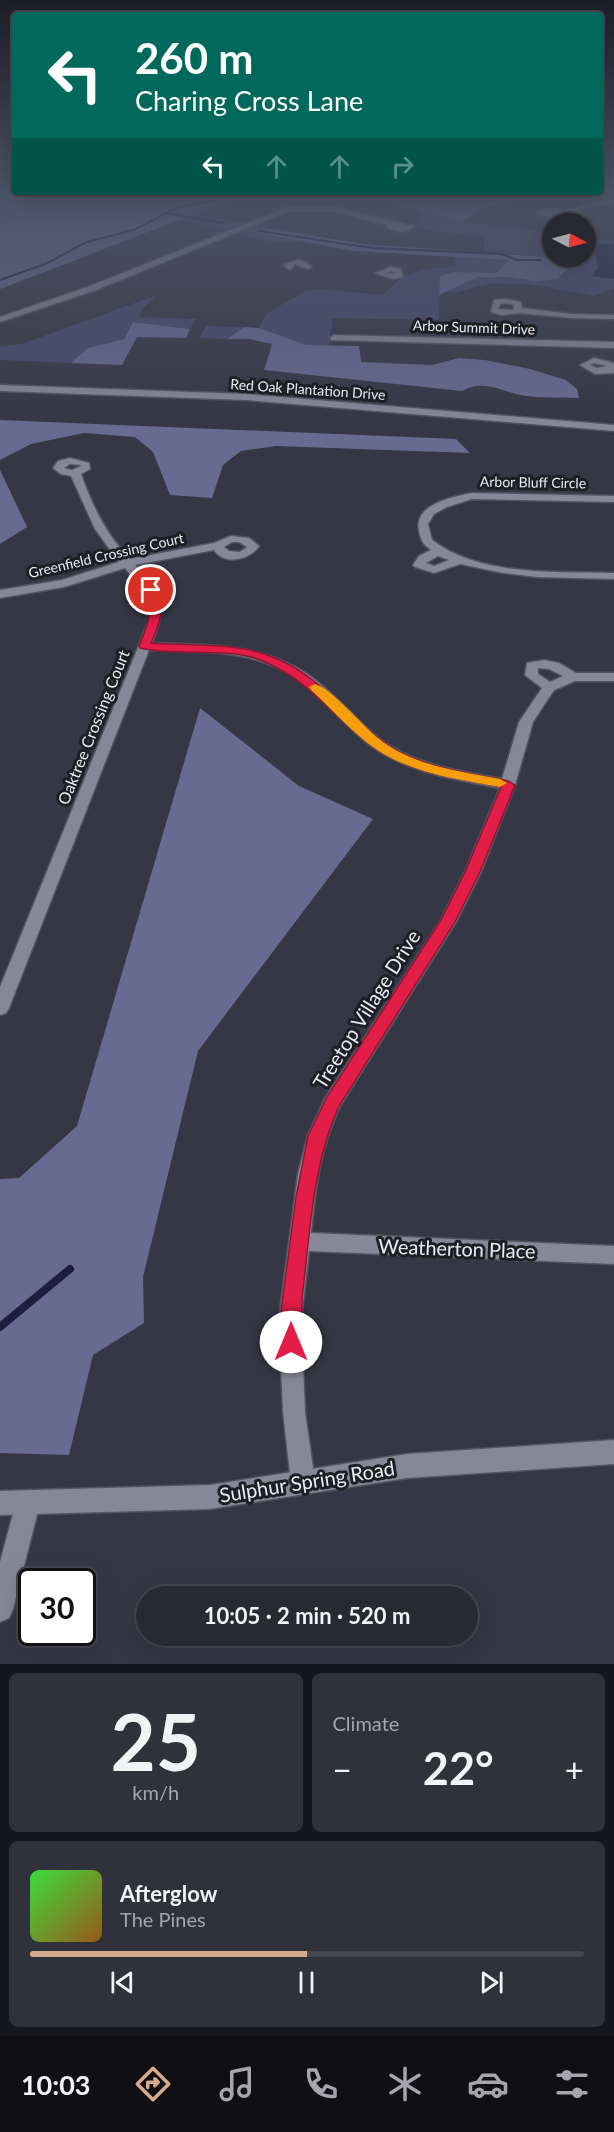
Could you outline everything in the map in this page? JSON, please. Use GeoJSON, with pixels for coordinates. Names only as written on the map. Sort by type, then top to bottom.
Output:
{"type":"FeatureCollection","features":[{"type":"Feature","properties":{"kind":"street"},"geometry":{"type":"LineString","coordinates":[[0,320],[135,271]]}},
{"type":"Feature","properties":{"kind":"street"},"geometry":{"type":"LineString","coordinates":[[519,310],[571,316],[614,317]]}},
{"type":"Feature","properties":{"kind":"street","name":"Arbor Summit Drive"},"geometry":{"type":"LineString","coordinates":[[334,338],[614,345]]}},
{"type":"Feature","properties":{"kind":"street","name":"Red Oak Plantation Drive"},"geometry":{"type":"LineString","coordinates":[[0,388],[246,397],[614,428]]}},
{"type":"Feature","properties":{"kind":"street","name":"Oaktree Crossing Court"},"geometry":{"type":"LineString","coordinates":[[0,1008],[156,618],[156,601],[151,590],[106,539],[88,507],[75,473]]}},
{"type":"Feature","properties":{"kind":"street","name":"Arbor Bluff Circle"},"geometry":{"type":"LineString","coordinates":[[614,499],[494,495],[451,501],[424,518],[422,530],[426,540],[439,551],[457,561],[500,570],[614,576]]}},
{"type":"Feature","properties":{"kind":"street","name":"Greenfield Crossing Court"},"geometry":{"type":"LineString","coordinates":[[0,594],[64,583],[128,563],[218,546]]}},
{"type":"Feature","properties":{"kind":"street","name":"Arbor Bluff Circle"},"geometry":{"type":"LineString","coordinates":[[439,551],[423,558],[419,565],[434,570],[457,561]]}},
{"type":"Feature","properties":{"kind":"street"},"geometry":{"type":"LineString","coordinates":[[144,646],[245,653],[266,658],[305,678],[375,742],[394,754],[435,770],[508,785]]}},
{"type":"Feature","properties":{"kind":"street"},"geometry":{"type":"LineString","coordinates":[[573,678],[555,665],[544,663],[532,666],[529,672],[549,687],[573,678],[614,677]]}},
{"type":"Feature","properties":{"kind":"street","name":"Treetop Village Drive"},"geometry":{"type":"LineString","coordinates":[[303,1482],[294,1412],[290,1319],[308,1174],[317,1136],[333,1102],[448,922],[472,872],[508,785],[526,722],[549,687]]}},
{"type":"Feature","properties":{"kind":"street","name":"Weatherton Place"},"geometry":{"type":"LineString","coordinates":[[300,1242],[614,1255]]}},
{"type":"Feature","properties":{"kind":"street","name":"Sulphur Spring Road"},"geometry":{"type":"LineString","coordinates":[[0,1503],[210,1497],[407,1466],[614,1452]]}},
{"type":"Feature","properties":{"kind":"street"},"geometry":{"type":"LineString","coordinates":[[0,1609],[28,1503]]}},
{"type":"Feature","properties":{"kind":"shaded area"},"geometry":{"type":"Polygon","coordinates":[[[0,271],[48,271],[0,289],[0,271]]]}},
{"type":"Feature","properties":{"kind":"shaded area"},"geometry":{"type":"Polygon","coordinates":[[[499,271],[497,273],[454,272],[440,276],[439,320],[332,318],[329,345],[306,345],[259,328],[266,314],[305,291],[319,289],[383,295],[399,280],[416,272],[499,271]]]}},
{"type":"Feature","properties":{"kind":"shaded area"},"geometry":{"type":"Polygon","coordinates":[[[558,271],[614,271],[614,288],[594,296],[536,285],[492,283],[454,293],[447,291],[478,277],[510,277],[536,281],[558,271]]]}},
{"type":"Feature","properties":{"kind":"shaded area"},"geometry":{"type":"Polygon","coordinates":[[[565,271],[557,279],[536,281],[510,277],[478,277],[439,295],[440,276],[454,272],[565,271]]]}},
{"type":"Feature","properties":{"kind":"shaded area"},"geometry":{"type":"Polygon","coordinates":[[[596,271],[614,271],[614,279],[592,276],[596,271]]]}},
{"type":"Feature","properties":{"kind":"shaded area"},"geometry":{"type":"Polygon","coordinates":[[[157,295],[144,307],[139,317],[196,319],[190,329],[133,322],[124,339],[88,348],[71,363],[0,360],[0,346],[22,344],[157,295]]]}},
{"type":"Feature","properties":{"kind":"shaded area"},"geometry":{"type":"Polygon","coordinates":[[[133,322],[190,329],[186,338],[137,337],[122,365],[71,363],[88,348],[124,339],[133,322]]]}},
{"type":"Feature","properties":{"kind":"shaded area"},"geometry":{"type":"Polygon","coordinates":[[[206,326],[244,327],[227,339],[199,338],[206,326]]]}},
{"type":"Feature","properties":{"kind":"shaded area"},"geometry":{"type":"Polygon","coordinates":[[[244,327],[259,328],[306,345],[359,346],[361,362],[432,365],[459,358],[485,360],[530,369],[566,380],[577,389],[579,398],[531,397],[482,386],[462,391],[264,370],[272,344],[250,339],[227,339],[244,327]]]}},
{"type":"Feature","properties":{"kind":"shaded area"},"geometry":{"type":"Polygon","coordinates":[[[0,420],[456,439],[470,453],[276,446],[241,451],[223,465],[212,498],[170,495],[153,452],[135,437],[84,433],[31,444],[0,460],[0,420]]]}},
{"type":"Feature","properties":{"kind":"shaded area"},"geometry":{"type":"Polygon","coordinates":[[[0,470],[27,527],[0,544],[0,470]]]}},
{"type":"Feature","properties":{"kind":"shaded area"},"geometry":{"type":"Polygon","coordinates":[[[200,708],[299,786],[373,819],[198,1051],[143,1277],[144,1323],[93,1355],[69,1455],[0,1453],[0,1179],[19,1178],[77,1126],[200,708]]]}},
{"type":"Feature","properties":{"kind":"waterway"},"geometry":{"type":"LineString","coordinates":[[0,280],[26,271]]}},
{"type":"Feature","properties":{"kind":"waterway"},"geometry":{"type":"LineString","coordinates":[[0,1327],[70,1269]]}},
{"type":"Feature","properties":{"kind":"slow traffic"},"geometry":{"type":"LineString","coordinates":[[315,687],[375,742],[411,763],[500,783]]}},
{"type":"Feature","properties":{"kind":"route"},"geometry":{"type":"LineString","coordinates":[[151,590],[156,601],[156,618],[144,646],[245,653],[266,658],[305,678],[375,742],[411,763],[508,785],[472,872],[448,922],[333,1102],[317,1136],[305,1197],[290,1319],[291,1342]]}}]}
